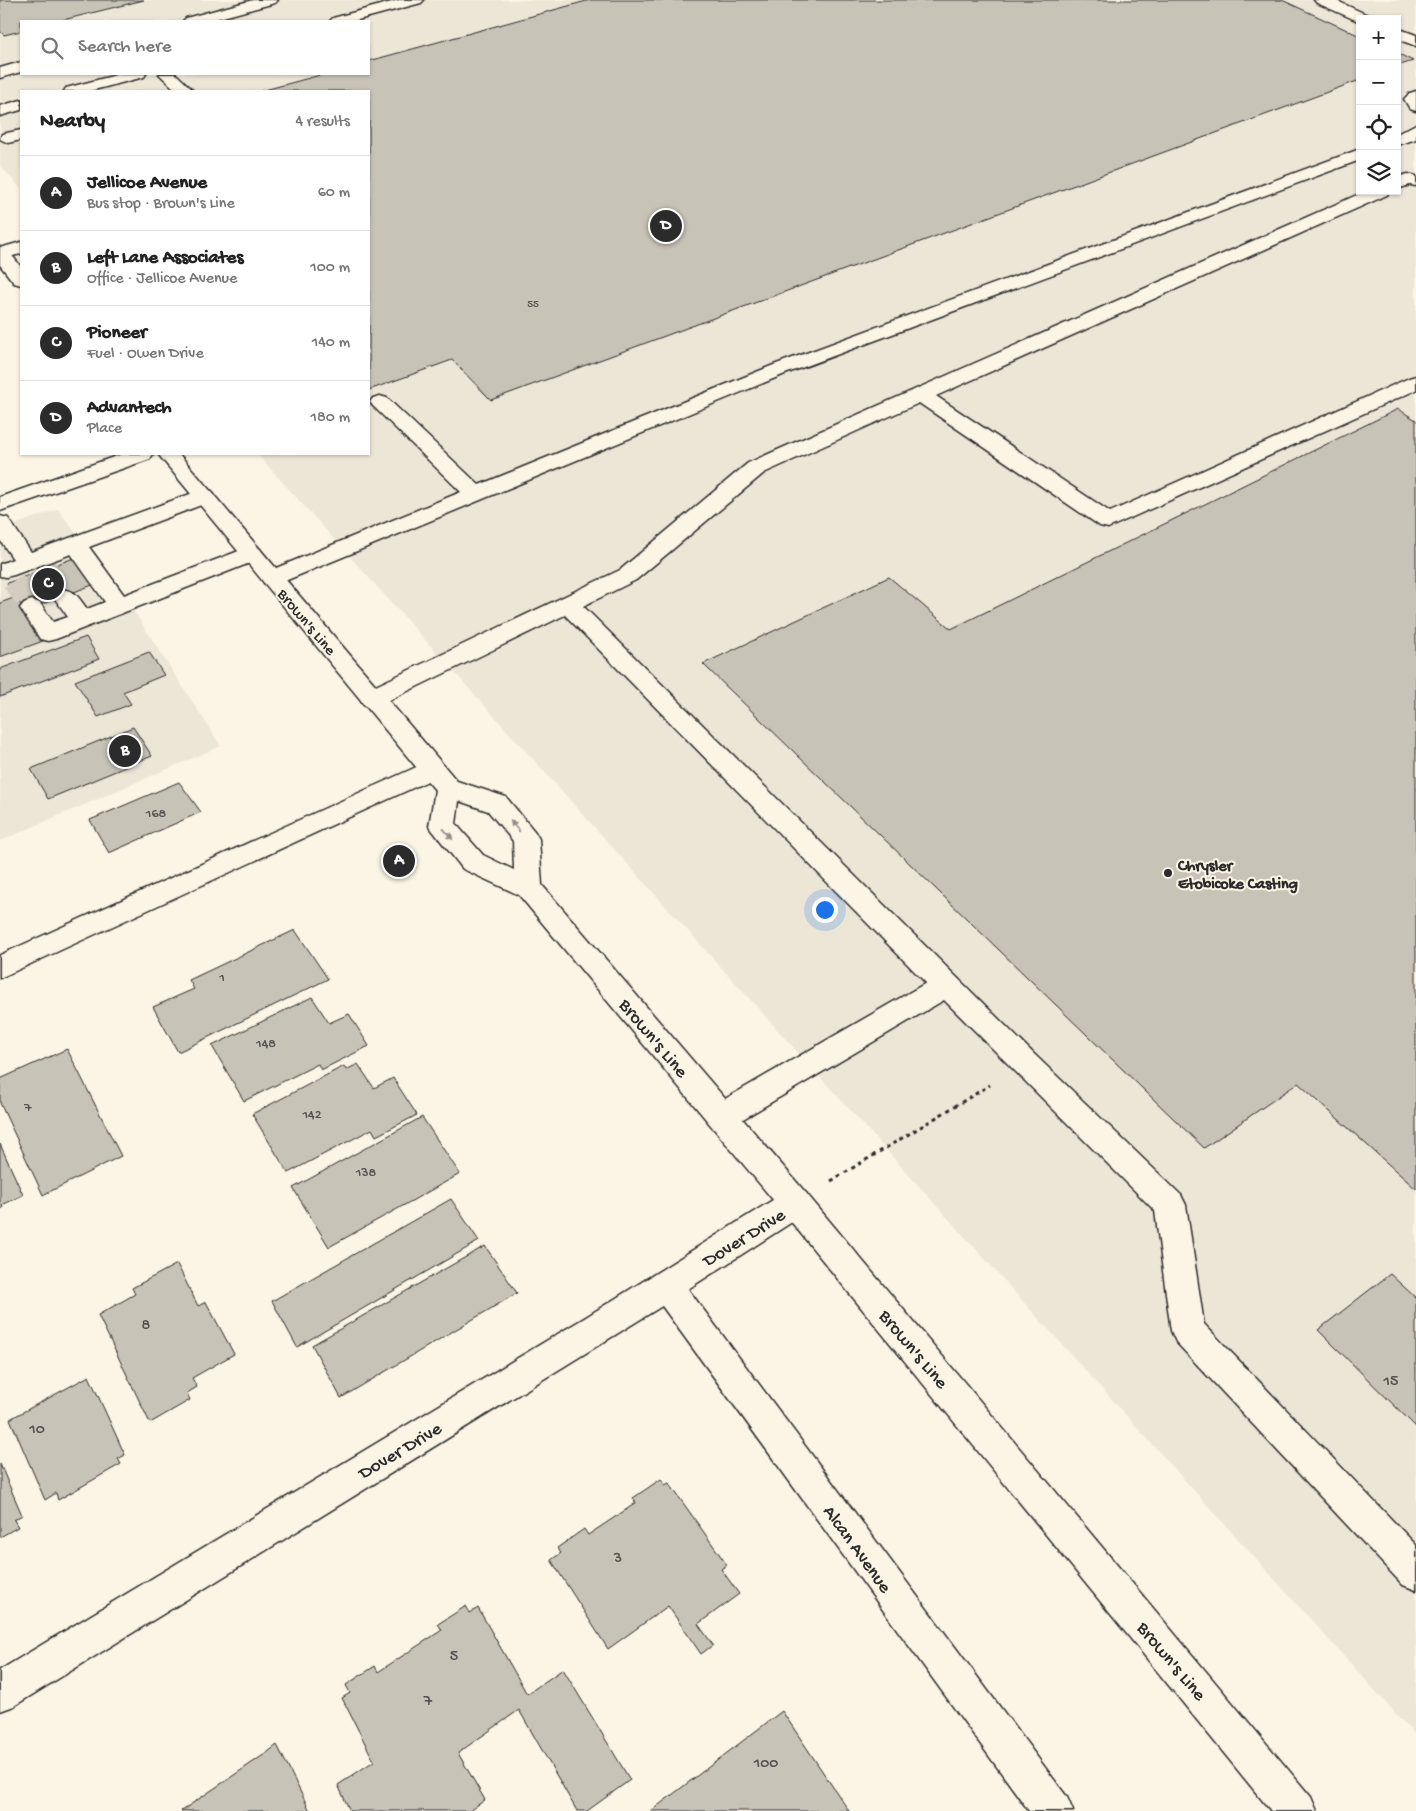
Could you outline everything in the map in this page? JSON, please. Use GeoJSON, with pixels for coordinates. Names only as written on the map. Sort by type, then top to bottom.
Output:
{"type":"FeatureCollection","features":[{"type":"Feature","properties":{"kind":"main road"},"geometry":{"type":"LineString","coordinates":[[195,20],[270,0]]}},
{"type":"Feature","properties":{"kind":"main road"},"geometry":{"type":"LineString","coordinates":[[342,20],[416,0]]}},
{"type":"Feature","properties":{"kind":"main road"},"geometry":{"type":"LineString","coordinates":[[1322,0],[1356,15]]}},
{"type":"Feature","properties":{"kind":"main road"},"geometry":{"type":"LineString","coordinates":[[1401,35],[1416,41]]}},
{"type":"Feature","properties":{"kind":"main road"},"geometry":{"type":"LineString","coordinates":[[0,73],[20,67]]}},
{"type":"Feature","properties":{"kind":"main road"},"geometry":{"type":"LineString","coordinates":[[76,90],[134,75]]}},
{"type":"Feature","properties":{"kind":"main road"},"geometry":{"type":"LineString","coordinates":[[168,75],[185,90]]}},
{"type":"Feature","properties":{"kind":"main road"},"geometry":{"type":"LineString","coordinates":[[1416,96],[1412,99],[1416,106]]}},
{"type":"Feature","properties":{"kind":"main road"},"geometry":{"type":"LineString","coordinates":[[0,111],[20,105]]}},
{"type":"Feature","properties":{"kind":"main road"},"geometry":{"type":"LineString","coordinates":[[1401,139],[1409,136],[1416,129]]}},
{"type":"Feature","properties":{"kind":"main road"},"geometry":{"type":"LineString","coordinates":[[272,578],[778,370],[1356,155]]}},
{"type":"Feature","properties":{"kind":"main road"},"geometry":{"type":"LineString","coordinates":[[1401,182],[1408,179],[1416,181]]}},
{"type":"Feature","properties":{"kind":"main road"},"geometry":{"type":"LineString","coordinates":[[372,698],[628,575],[756,468],[1372,195]]}},
{"type":"Feature","properties":{"kind":"main road"},"geometry":{"type":"LineString","coordinates":[[20,248],[0,254],[20,277]]}},
{"type":"Feature","properties":{"kind":"main road"},"geometry":{"type":"LineString","coordinates":[[921,395],[1108,521],[1416,382]]}},
{"type":"Feature","properties":{"kind":"main road"},"geometry":{"type":"LineString","coordinates":[[380,402],[476,494]]}},
{"type":"Feature","properties":{"kind":"main road"},"geometry":{"type":"LineString","coordinates":[[0,504],[139,455]]}},
{"type":"Feature","properties":{"kind":"main road","name":"Brown's Line"},"geometry":{"type":"LineString","coordinates":[[169,455],[440,779],[442,826],[472,862],[529,888],[795,1203],[1297,1811]]}},
{"type":"Feature","properties":{"kind":"main road"},"geometry":{"type":"LineString","coordinates":[[0,523],[22,569],[76,544],[204,496]]}},
{"type":"Feature","properties":{"kind":"main road"},"geometry":{"type":"LineString","coordinates":[[76,544],[119,606]]}},
{"type":"Feature","properties":{"kind":"main road"},"geometry":{"type":"LineString","coordinates":[[32,608],[48,633],[252,554]]}},
{"type":"Feature","properties":{"kind":"main road"},"geometry":{"type":"LineString","coordinates":[[65,596],[82,620]]}},
{"type":"Feature","properties":{"kind":"main road"},"geometry":{"type":"LineString","coordinates":[[568,604],[1025,1064],[1170,1205],[1188,1331],[1416,1572]]}},
{"type":"Feature","properties":{"kind":"main road"},"geometry":{"type":"LineString","coordinates":[[0,967],[440,779],[497,804],[526,839],[529,888]]}},
{"type":"Feature","properties":{"kind":"main road"},"geometry":{"type":"LineString","coordinates":[[722,1116],[946,985]]}},
{"type":"Feature","properties":{"kind":"main road","name":"Dover Drive"},"geometry":{"type":"LineString","coordinates":[[0,1692],[666,1286],[795,1203]]}},
{"type":"Feature","properties":{"kind":"main road","name":"Alcan Avenue"},"geometry":{"type":"LineString","coordinates":[[666,1286],[1053,1811]]}},
{"type":"Feature","properties":{"kind":"path"},"geometry":{"type":"LineString","coordinates":[[795,1203],[1025,1064]]}},
{"type":"Feature","properties":{"kind":"shaded area"},"geometry":{"type":"Polygon","coordinates":[[[0,0],[1416,0],[1416,1736],[258,455],[370,455],[370,90],[20,90],[20,188],[0,165],[0,0]]]}},
{"type":"Feature","properties":{"kind":"shaded area"},"geometry":{"type":"Polygon","coordinates":[[[58,509],[131,607],[221,746],[0,841],[0,530],[58,509]]]}},
{"type":"Feature","properties":{"kind":"building"},"geometry":{"type":"Polygon","coordinates":[[[0,0],[144,0],[63,20],[20,20],[20,31],[4,35],[0,31],[0,0]]]}},
{"type":"Feature","properties":{"kind":"building"},"geometry":{"type":"Polygon","coordinates":[[[590,0],[1282,0],[1356,34],[1356,81],[491,400],[452,360],[370,390],[370,90],[265,90],[320,75],[370,75],[370,61],[590,0]]]}},
{"type":"Feature","properties":{"kind":"building"},"geometry":{"type":"Polygon","coordinates":[[[1401,55],[1413,61],[1401,65],[1401,55]]]}},
{"type":"Feature","properties":{"kind":"building","name":"Chrysler Etobicoke Casting"},"geometry":{"type":"Polygon","coordinates":[[[1398,409],[1416,420],[1416,1189],[1298,1083],[1204,1148],[703,664],[889,577],[951,629],[1398,409]]]}},
{"type":"Feature","properties":{"kind":"building"},"geometry":{"type":"Polygon","coordinates":[[[79,556],[95,584],[24,611],[7,583],[79,556]]]}},
{"type":"Feature","properties":{"kind":"building"},"geometry":{"type":"Polygon","coordinates":[[[16,597],[43,641],[0,657],[0,603],[16,597]]]}},
{"type":"Feature","properties":{"kind":"building"},"geometry":{"type":"Polygon","coordinates":[[[86,637],[99,659],[0,697],[0,669],[86,637]]]}},
{"type":"Feature","properties":{"kind":"building"},"geometry":{"type":"Polygon","coordinates":[[[149,652],[164,675],[123,692],[131,704],[98,717],[75,681],[149,652]]]}},
{"type":"Feature","properties":{"kind":"building"},"geometry":{"type":"Polygon","coordinates":[[[133,727],[152,756],[48,799],[31,769],[133,727]]]}},
{"type":"Feature","properties":{"kind":"building"},"geometry":{"type":"Polygon","coordinates":[[[179,782],[201,812],[109,853],[90,820],[179,782]]]}},
{"type":"Feature","properties":{"kind":"building"},"geometry":{"type":"Polygon","coordinates":[[[295,930],[328,979],[178,1052],[153,1007],[194,989],[189,980],[295,930]]]}},
{"type":"Feature","properties":{"kind":"building"},"geometry":{"type":"Polygon","coordinates":[[[312,997],[329,1023],[349,1014],[369,1046],[321,1070],[318,1064],[244,1101],[212,1046],[312,997]]]}},
{"type":"Feature","properties":{"kind":"building"},"geometry":{"type":"Polygon","coordinates":[[[67,1049],[121,1156],[43,1195],[0,1103],[0,1079],[67,1049]]]}},
{"type":"Feature","properties":{"kind":"building"},"geometry":{"type":"Polygon","coordinates":[[[358,1064],[374,1088],[393,1078],[417,1115],[376,1136],[372,1129],[288,1173],[252,1114],[344,1066],[346,1070],[358,1064]]]}},
{"type":"Feature","properties":{"kind":"building"},"geometry":{"type":"Polygon","coordinates":[[[422,1117],[460,1174],[329,1247],[293,1188],[422,1117]]]}},
{"type":"Feature","properties":{"kind":"building"},"geometry":{"type":"Polygon","coordinates":[[[0,1144],[23,1195],[2,1205],[3,1208],[0,1209],[0,1144]]]}},
{"type":"Feature","properties":{"kind":"building"},"geometry":{"type":"Polygon","coordinates":[[[451,1199],[479,1241],[297,1347],[272,1301],[451,1199]]]}},
{"type":"Feature","properties":{"kind":"building"},"geometry":{"type":"Polygon","coordinates":[[[485,1246],[517,1293],[341,1398],[312,1345],[485,1246]]]}},
{"type":"Feature","properties":{"kind":"building"},"geometry":{"type":"Polygon","coordinates":[[[177,1264],[198,1306],[206,1302],[234,1354],[192,1378],[197,1387],[187,1393],[190,1400],[150,1423],[98,1315],[135,1294],[132,1288],[177,1264]]]}},
{"type":"Feature","properties":{"kind":"building"},"geometry":{"type":"Polygon","coordinates":[[[1390,1274],[1416,1298],[1416,1427],[1318,1330],[1390,1274]]]}},
{"type":"Feature","properties":{"kind":"building"},"geometry":{"type":"Polygon","coordinates":[[[89,1376],[125,1455],[118,1459],[121,1464],[58,1500],[56,1493],[45,1500],[10,1419],[89,1376]]]}},
{"type":"Feature","properties":{"kind":"building"},"geometry":{"type":"Polygon","coordinates":[[[0,1464],[22,1515],[14,1520],[18,1527],[0,1537],[0,1464]]]}},
{"type":"Feature","properties":{"kind":"building"},"geometry":{"type":"Polygon","coordinates":[[[661,1479],[665,1485],[669,1483],[727,1565],[721,1569],[739,1594],[698,1624],[713,1645],[701,1654],[668,1606],[608,1649],[551,1560],[561,1553],[557,1548],[584,1529],[588,1535],[636,1503],[633,1498],[661,1479]]]}},
{"type":"Feature","properties":{"kind":"building"},"geometry":{"type":"Polygon","coordinates":[[[466,1606],[470,1613],[478,1608],[527,1694],[563,1669],[630,1780],[587,1811],[577,1811],[519,1710],[458,1753],[485,1800],[469,1811],[350,1811],[338,1785],[374,1761],[342,1698],[350,1693],[346,1685],[375,1666],[378,1672],[442,1630],[438,1624],[466,1606]]]}},
{"type":"Feature","properties":{"kind":"building"},"geometry":{"type":"Polygon","coordinates":[[[782,1711],[849,1811],[651,1811],[782,1711]]]}},
{"type":"Feature","properties":{"kind":"building"},"geometry":{"type":"Polygon","coordinates":[[[277,1745],[310,1811],[181,1811],[268,1752],[277,1745]]]}},
{"type":"Feature","properties":{"kind":"tunnel"},"geometry":{"type":"LineString","coordinates":[[46,568],[65,596]]}},
{"type":"Feature","properties":{"kind":"tunnel"},"geometry":{"type":"LineString","coordinates":[[13,581],[32,608]]}},
{"type":"Feature","properties":{"kind":"place","name":"Advantech"},"geometry":{"type":"Point","coordinates":[666,226]}},
{"type":"Feature","properties":{"kind":"place","name":"Pioneer"},"geometry":{"type":"Point","coordinates":[48,584]}},
{"type":"Feature","properties":{"kind":"place","name":"Left Lane Associates"},"geometry":{"type":"Point","coordinates":[125,751]}},
{"type":"Feature","properties":{"kind":"place","name":"Jellicoe Avenue"},"geometry":{"type":"Point","coordinates":[399,861]}},
{"type":"Feature","properties":{"kind":"place","name":"Chrysler Etobicoke Casting"},"geometry":{"type":"Point","coordinates":[1168,873]}}]}
